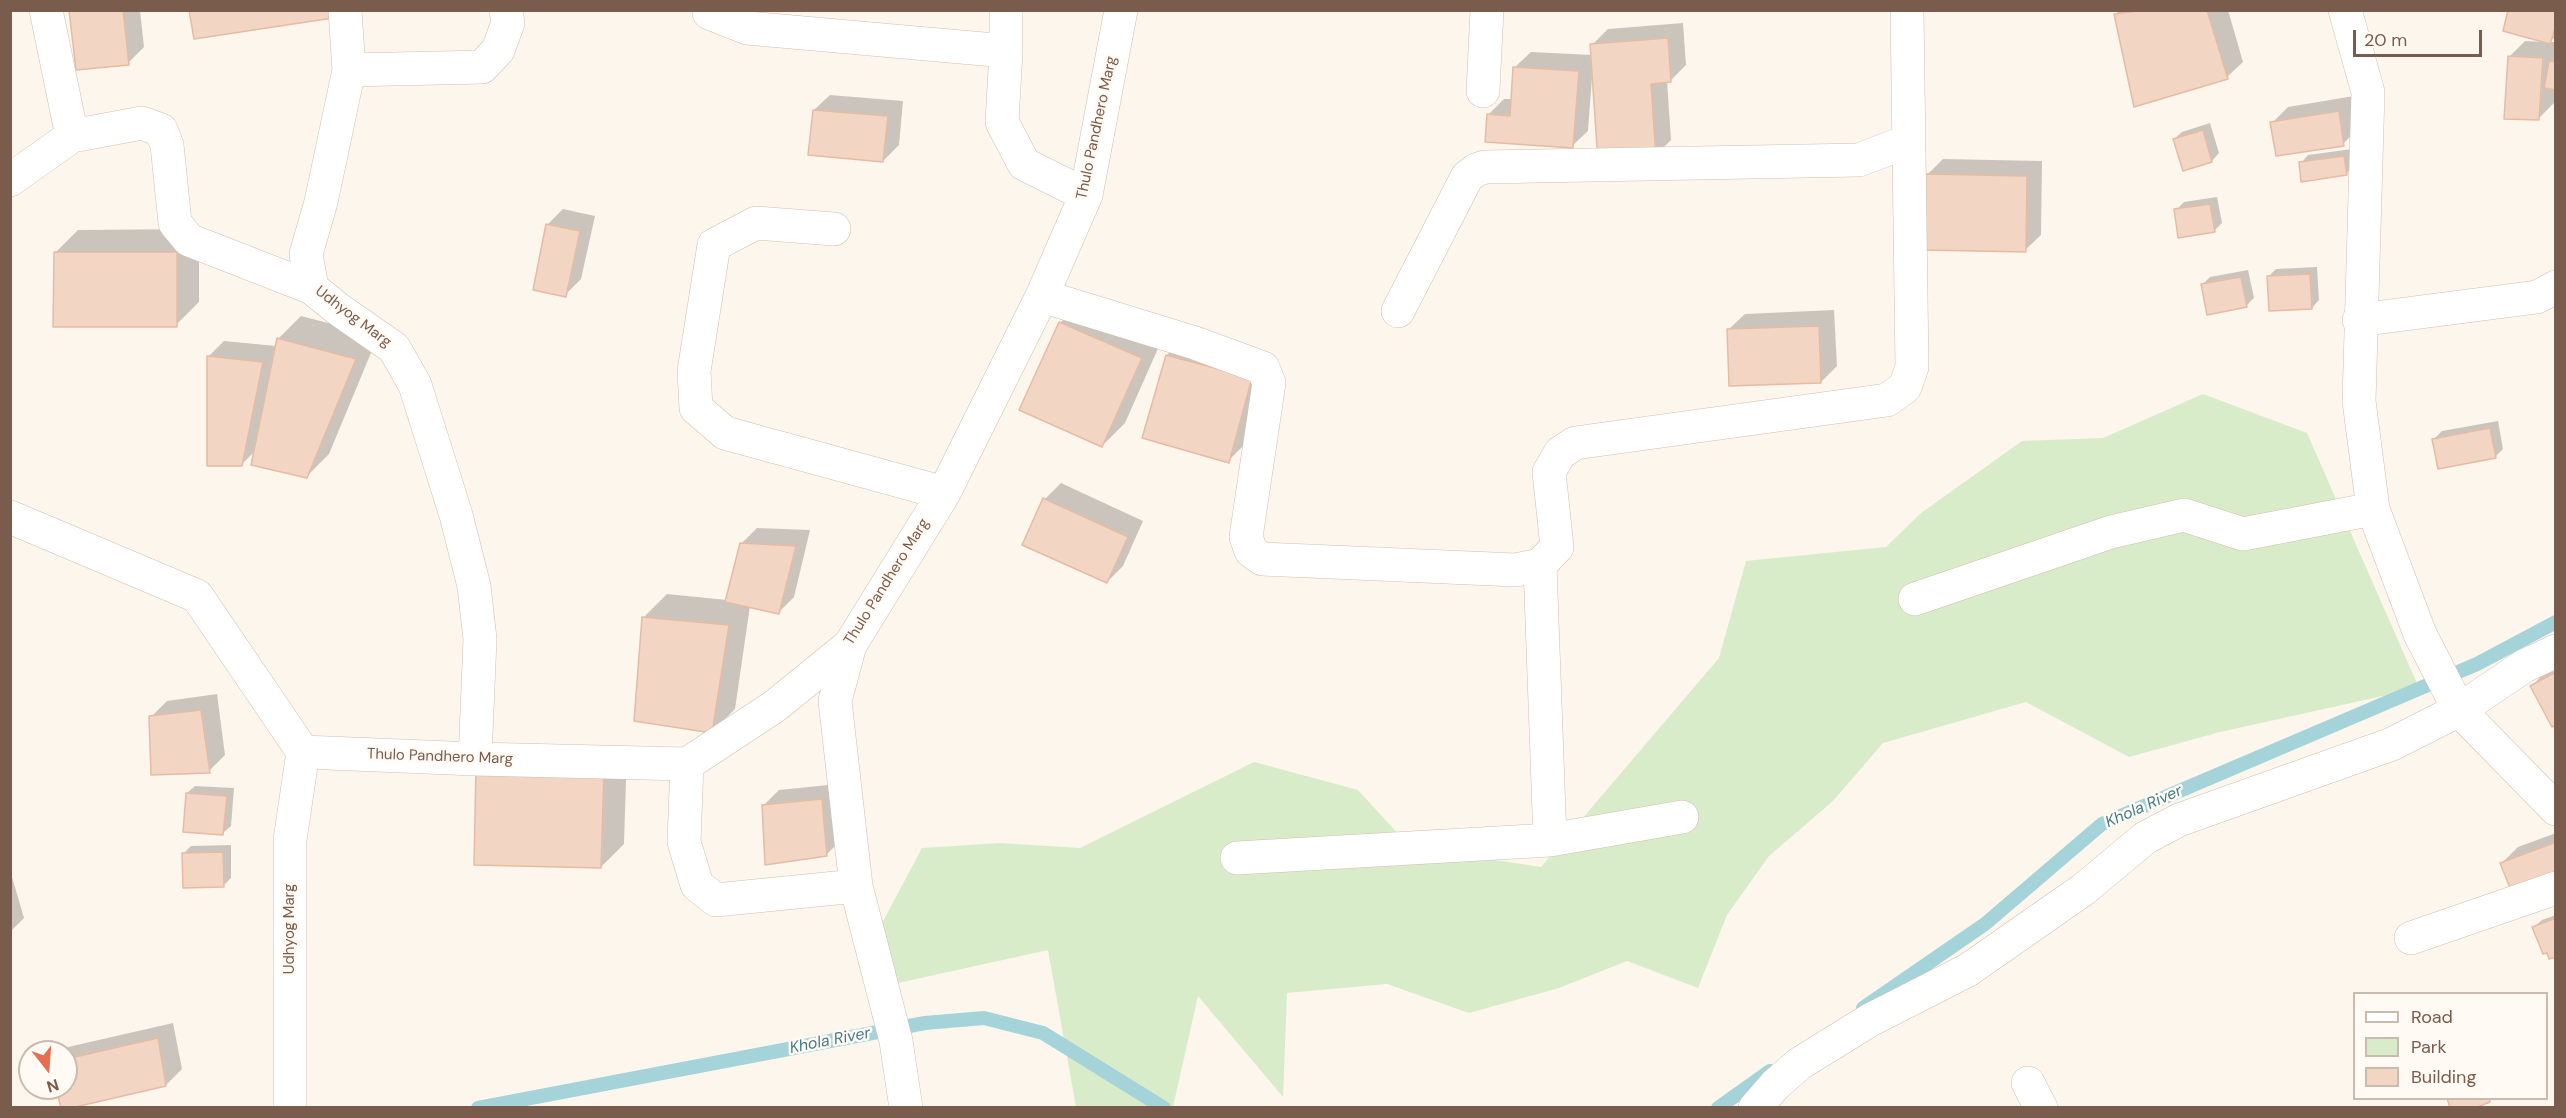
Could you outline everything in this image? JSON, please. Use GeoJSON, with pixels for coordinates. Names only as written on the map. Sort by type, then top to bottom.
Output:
{"type":"FeatureCollection","features":[{"type":"Feature","properties":{"kind":"street"},"geometry":{"type":"LineString","coordinates":[[46,10],[72,136]]}},
{"type":"Feature","properties":{"kind":"street","name":"Udhyog Marg"},"geometry":{"type":"LineString","coordinates":[[345,10],[349,70],[321,202],[306,254],[312,288],[394,348],[415,385],[456,515],[474,586],[480,639],[475,759]]}},
{"type":"Feature","properties":{"kind":"street"},"geometry":{"type":"LineString","coordinates":[[349,70],[482,68],[498,50],[508,23],[506,10]]}},
{"type":"Feature","properties":{"kind":"street"},"geometry":{"type":"LineString","coordinates":[[709,10],[709,13],[747,28],[1006,51]]}},
{"type":"Feature","properties":{"kind":"street"},"geometry":{"type":"LineString","coordinates":[[1005,10],[1006,51],[1002,122],[1024,164],[1086,195]]}},
{"type":"Feature","properties":{"kind":"street","name":"Thulo Pandhero Marg"},"geometry":{"type":"LineString","coordinates":[[303,752],[687,764],[775,706],[850,645],[944,493],[1042,296],[1086,195],[1121,10]]}},
{"type":"Feature","properties":{"kind":"street"},"geometry":{"type":"LineString","coordinates":[[1483,91],[1487,10]]}},
{"type":"Feature","properties":{"kind":"street"},"geometry":{"type":"LineString","coordinates":[[1042,296],[1195,343],[1263,368],[1269,383],[1246,537],[1251,551],[1262,559],[1516,570],[1540,565],[1557,547],[1549,472],[1560,453],[1575,443],[1887,400],[1905,387],[1912,368],[1907,10]]}},
{"type":"Feature","properties":{"kind":"street"},"geometry":{"type":"LineString","coordinates":[[2345,10],[2368,92],[2359,401],[2373,509],[2420,634],[2452,699],[2556,809]]}},
{"type":"Feature","properties":{"kind":"street"},"geometry":{"type":"LineString","coordinates":[[10,180],[72,136],[142,123],[160,130],[167,145],[175,223],[189,240],[312,288]]}},
{"type":"Feature","properties":{"kind":"street"},"geometry":{"type":"LineString","coordinates":[[1398,311],[1467,177],[1485,167],[1859,160],[1908,141]]}},
{"type":"Feature","properties":{"kind":"street"},"geometry":{"type":"LineString","coordinates":[[834,229],[756,223],[714,244],[694,371],[696,408],[725,433],[944,493]]}},
{"type":"Feature","properties":{"kind":"street"},"geometry":{"type":"LineString","coordinates":[[2360,320],[2537,297],[2556,287]]}},
{"type":"Feature","properties":{"kind":"street"},"geometry":{"type":"LineString","coordinates":[[1915,599],[2111,532],[2184,515],[2243,534],[2373,509]]}},
{"type":"Feature","properties":{"kind":"street"},"geometry":{"type":"LineString","coordinates":[[10,517],[197,596],[303,752]]}},
{"type":"Feature","properties":{"kind":"street"},"geometry":{"type":"LineString","coordinates":[[1540,565],[1550,840]]}},
{"type":"Feature","properties":{"kind":"street"},"geometry":{"type":"LineString","coordinates":[[850,645],[835,701],[856,886],[893,1027],[906,1107]]}},
{"type":"Feature","properties":{"kind":"street"},"geometry":{"type":"LineString","coordinates":[[1755,1107],[1775,1084],[1799,1064],[1870,1020],[1968,970],[2084,889],[2145,838],[2179,820],[2392,744],[2452,699],[2556,651]]}},
{"type":"Feature","properties":{"kind":"street","name":"Udhyog Marg"},"geometry":{"type":"LineString","coordinates":[[290,1107],[290,840],[303,752]]}},
{"type":"Feature","properties":{"kind":"street"},"geometry":{"type":"LineString","coordinates":[[687,764],[684,842],[697,885],[716,900],[856,886]]}},
{"type":"Feature","properties":{"kind":"street"},"geometry":{"type":"LineString","coordinates":[[1237,858],[1550,840],[1682,818]]}},
{"type":"Feature","properties":{"kind":"street"},"geometry":{"type":"LineString","coordinates":[[2411,938],[2556,888]]}},
{"type":"Feature","properties":{"kind":"green space"},"geometry":{"type":"Polygon","coordinates":[[[2203,394],[2307,433],[2419,688],[2220,732],[2129,757],[2026,702],[1883,743],[1833,801],[1769,856],[1727,915],[1698,988],[1627,961],[1559,988],[1469,1013],[1387,984],[1287,993],[1283,1097],[1198,996],[1173,1107],[1076,1107],[1048,950],[898,983],[874,938],[922,848],[999,843],[1080,848],[1254,762],[1358,790],[1410,847],[1541,867],[1719,658],[1746,561],[1886,547],[1921,513],[2022,441],[2103,438],[2203,394]]]}},
{"type":"Feature","properties":{"kind":"building"},"geometry":{"type":"Polygon","coordinates":[[[69,10],[123,10],[129,65],[76,70],[69,10]]]}},
{"type":"Feature","properties":{"kind":"building"},"geometry":{"type":"Polygon","coordinates":[[[189,10],[331,10],[333,18],[194,39],[189,10]]]}},
{"type":"Feature","properties":{"kind":"building"},"geometry":{"type":"Polygon","coordinates":[[[2146,10],[2207,10],[2228,79],[2134,107],[2114,14],[2146,10]]]}},
{"type":"Feature","properties":{"kind":"building"},"geometry":{"type":"Polygon","coordinates":[[[2508,10],[2556,10],[2556,25],[2550,44],[2503,31],[2508,10]]]}},
{"type":"Feature","properties":{"kind":"building"},"geometry":{"type":"Polygon","coordinates":[[[1668,38],[1671,82],[1651,84],[1656,158],[1598,162],[1590,44],[1668,38]]]}},
{"type":"Feature","properties":{"kind":"building"},"geometry":{"type":"Polygon","coordinates":[[[2508,56],[2543,58],[2539,120],[2504,119],[2508,56]]]}},
{"type":"Feature","properties":{"kind":"building"},"geometry":{"type":"Polygon","coordinates":[[[2549,61],[2556,62],[2556,90],[2544,88],[2549,61]]]}},
{"type":"Feature","properties":{"kind":"building"},"geometry":{"type":"Polygon","coordinates":[[[1513,67],[1579,71],[1573,148],[1485,142],[1487,114],[1510,116],[1513,67]]]}},
{"type":"Feature","properties":{"kind":"building"},"geometry":{"type":"Polygon","coordinates":[[[813,110],[888,116],[883,162],[808,155],[813,110]]]}},
{"type":"Feature","properties":{"kind":"building"},"geometry":{"type":"Polygon","coordinates":[[[2339,111],[2344,146],[2276,156],[2270,122],[2339,111]]]}},
{"type":"Feature","properties":{"kind":"building"},"geometry":{"type":"Polygon","coordinates":[[[2203,130],[2212,162],[2183,171],[2173,139],[2203,130]]]}},
{"type":"Feature","properties":{"kind":"building"},"geometry":{"type":"Polygon","coordinates":[[[2344,156],[2347,175],[2301,182],[2299,162],[2344,156]]]}},
{"type":"Feature","properties":{"kind":"building"},"geometry":{"type":"Polygon","coordinates":[[[1925,174],[2027,176],[2026,252],[1924,250],[1925,174]]]}},
{"type":"Feature","properties":{"kind":"building"},"geometry":{"type":"Polygon","coordinates":[[[2210,204],[2215,232],[2178,238],[2174,209],[2210,204]]]}},
{"type":"Feature","properties":{"kind":"building"},"geometry":{"type":"Polygon","coordinates":[[[546,224],[580,231],[566,297],[533,290],[546,224]]]}},
{"type":"Feature","properties":{"kind":"building"},"geometry":{"type":"Polygon","coordinates":[[[54,252],[177,252],[177,327],[53,327],[54,252]]]}},
{"type":"Feature","properties":{"kind":"building"},"geometry":{"type":"Polygon","coordinates":[[[2310,274],[2312,309],[2269,311],[2267,276],[2310,274]]]}},
{"type":"Feature","properties":{"kind":"building"},"geometry":{"type":"Polygon","coordinates":[[[2241,277],[2247,307],[2207,315],[2201,284],[2241,277]]]}},
{"type":"Feature","properties":{"kind":"building"},"geometry":{"type":"Polygon","coordinates":[[[1059,322],[1142,358],[1102,447],[1019,410],[1059,322]]]}},
{"type":"Feature","properties":{"kind":"building"},"geometry":{"type":"Polygon","coordinates":[[[1819,326],[1821,383],[1729,386],[1727,329],[1819,326]]]}},
{"type":"Feature","properties":{"kind":"building"},"geometry":{"type":"Polygon","coordinates":[[[277,338],[356,359],[307,478],[251,465],[277,338]]]}},
{"type":"Feature","properties":{"kind":"building"},"geometry":{"type":"Polygon","coordinates":[[[1166,355],[1252,378],[1229,463],[1142,438],[1166,355]]]}},
{"type":"Feature","properties":{"kind":"building"},"geometry":{"type":"Polygon","coordinates":[[[207,356],[263,362],[242,466],[207,466],[207,356]]]}},
{"type":"Feature","properties":{"kind":"building"},"geometry":{"type":"Polygon","coordinates":[[[2490,428],[2496,458],[2438,469],[2432,439],[2490,428]]]}},
{"type":"Feature","properties":{"kind":"building"},"geometry":{"type":"Polygon","coordinates":[[[1043,498],[1128,537],[1107,583],[1022,545],[1043,498]]]}},
{"type":"Feature","properties":{"kind":"building"},"geometry":{"type":"Polygon","coordinates":[[[740,543],[796,546],[779,614],[725,602],[740,543]]]}},
{"type":"Feature","properties":{"kind":"building"},"geometry":{"type":"Polygon","coordinates":[[[642,617],[729,625],[712,733],[634,721],[642,617]]]}},
{"type":"Feature","properties":{"kind":"building"},"geometry":{"type":"Polygon","coordinates":[[[2556,672],[2556,725],[2552,727],[2530,686],[2556,672]]]}},
{"type":"Feature","properties":{"kind":"building"},"geometry":{"type":"Polygon","coordinates":[[[201,710],[210,773],[151,775],[149,716],[201,710]]]}},
{"type":"Feature","properties":{"kind":"building"},"geometry":{"type":"Polygon","coordinates":[[[476,767],[604,770],[601,868],[474,865],[476,767]]]}},
{"type":"Feature","properties":{"kind":"building"},"geometry":{"type":"Polygon","coordinates":[[[186,793],[227,796],[223,835],[183,832],[186,793]]]}},
{"type":"Feature","properties":{"kind":"building"},"geometry":{"type":"Polygon","coordinates":[[[822,799],[827,856],[765,865],[762,805],[822,799]]]}},
{"type":"Feature","properties":{"kind":"building"},"geometry":{"type":"Polygon","coordinates":[[[2556,842],[2556,882],[2514,898],[2500,863],[2556,842]]]}},
{"type":"Feature","properties":{"kind":"building"},"geometry":{"type":"Polygon","coordinates":[[[223,852],[224,887],[183,888],[182,853],[223,852]]]}},
{"type":"Feature","properties":{"kind":"building"},"geometry":{"type":"Polygon","coordinates":[[[2556,918],[2556,957],[2549,959],[2547,953],[2543,954],[2532,927],[2556,918]]]}},
{"type":"Feature","properties":{"kind":"building"},"geometry":{"type":"Polygon","coordinates":[[[158,1038],[166,1086],[71,1108],[61,1108],[59,1100],[78,1100],[78,1056],[158,1038]]]}},
{"type":"Feature","properties":{"kind":"building"},"geometry":{"type":"Polygon","coordinates":[[[2448,1100],[2490,1100],[2490,1102],[2475,1108],[2450,1108],[2448,1100]]]}},
{"type":"Feature","properties":{"kind":"waterway","name":"Khola River"},"geometry":{"type":"LineString","coordinates":[[1863,1008],[1985,924],[2102,824],[2477,664],[2556,622]]}},
{"type":"Feature","properties":{"kind":"waterway","name":"Khola River"},"geometry":{"type":"LineString","coordinates":[[478,1108],[925,1023],[984,1018],[1043,1033],[1164,1108]]}},
{"type":"Feature","properties":{"kind":"waterway","name":"Khola River"},"geometry":{"type":"LineString","coordinates":[[1718,1108],[1770,1071]]}}]}
